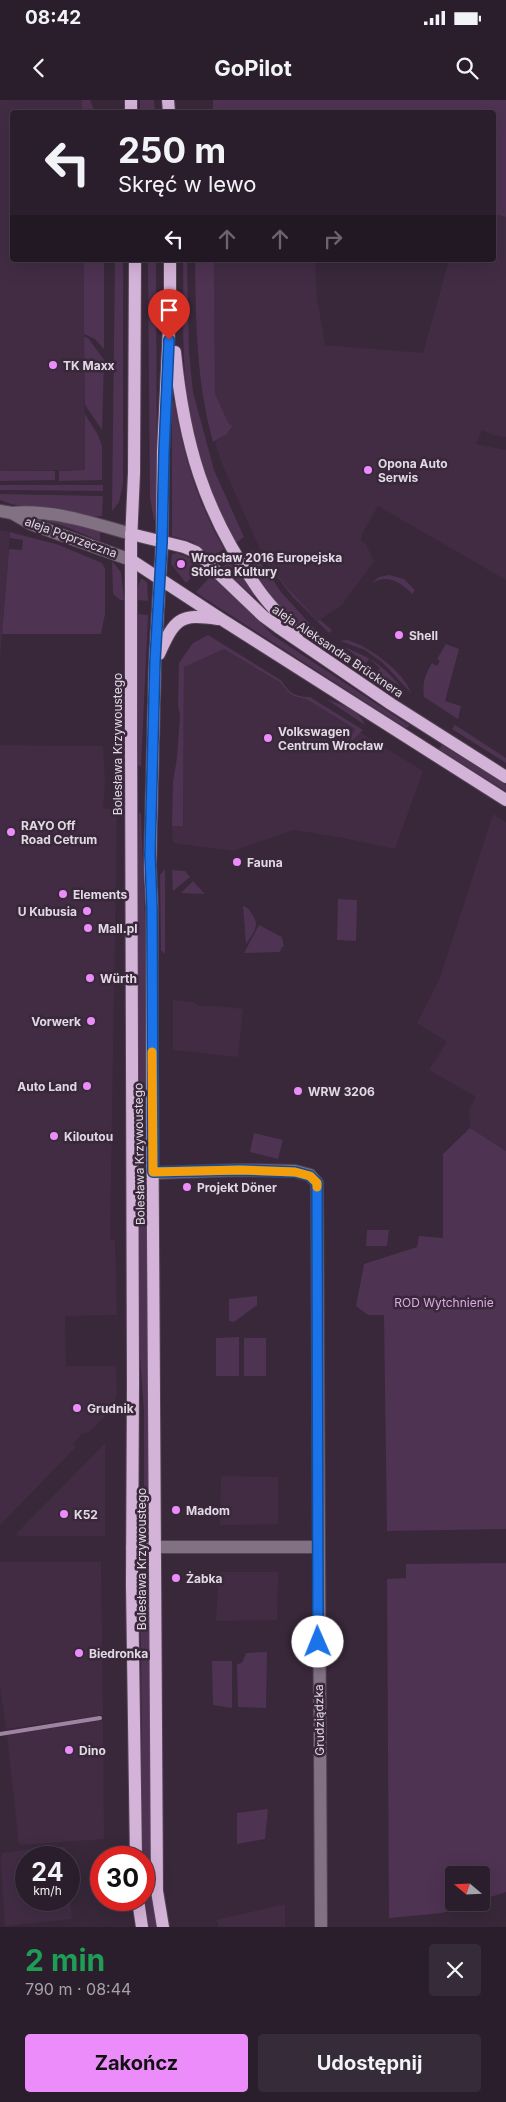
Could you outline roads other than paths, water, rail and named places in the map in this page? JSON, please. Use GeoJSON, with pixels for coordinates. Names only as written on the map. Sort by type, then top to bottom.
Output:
{"type":"FeatureCollection","features":[{"type":"Feature","properties":{"kind":"main road","name":"Bolesława Krzywoustego"},"geometry":{"type":"LineString","coordinates":[[135,262],[134,473],[131,560],[132,1547],[136,1846]]}},
{"type":"Feature","properties":{"kind":"main road","name":"Bolesława Krzywoustego"},"geometry":{"type":"LineString","coordinates":[[163,1927],[157,1891],[152,908],[150,866],[155,661],[162,542],[170,262]]}},
{"type":"Feature","properties":{"kind":"main road"},"geometry":{"type":"LineString","coordinates":[[170,308],[180,405],[191,455],[206,498],[222,531],[258,590],[309,647]]}},
{"type":"Feature","properties":{"kind":"main road","name":"aleja Aleksandra Brücknera"},"geometry":{"type":"LineString","coordinates":[[131,534],[196,552],[263,616],[391,704],[506,777]]}},
{"type":"Feature","properties":{"kind":"main road"},"geometry":{"type":"LineString","coordinates":[[131,560],[506,800]]}},
{"type":"Feature","properties":{"kind":"main road"},"geometry":{"type":"LineString","coordinates":[[155,661],[170,630],[178,622],[195,616],[221,619]]}},
{"type":"Feature","properties":{"kind":"main road"},"geometry":{"type":"LineString","coordinates":[[140,1911],[142,1927]]}},
{"type":"Feature","properties":{"kind":"street","name":"aleja Poprzeczna"},"geometry":{"type":"LineString","coordinates":[[6,512],[29,511],[53,515],[131,534]]}},
{"type":"Feature","properties":{"kind":"street","name":"aleja Poprzeczna"},"geometry":{"type":"LineString","coordinates":[[6,512],[31,524],[131,560]]}},
{"type":"Feature","properties":{"kind":"street","name":"Grudziądzka"},"geometry":{"type":"LineString","coordinates":[[153,1172],[240,1170],[295,1172],[310,1176],[317,1183],[317,1548],[321,1927]]}},
{"type":"Feature","properties":{"kind":"street"},"geometry":{"type":"LineString","coordinates":[[132,1547],[317,1548]]}},
{"type":"Feature","properties":{"kind":"waterway"},"geometry":{"type":"LineString","coordinates":[[0,1734],[100,1718]]}},
{"type":"Feature","properties":{"kind":"place","name":"TK Maxx"},"geometry":{"type":"Point","coordinates":[53,365]}},
{"type":"Feature","properties":{"kind":"place","name":"Opona Auto Serwis"},"geometry":{"type":"Point","coordinates":[368,470]}},
{"type":"Feature","properties":{"kind":"place","name":"Wrocław 2016 Europejska Stolica Kultury"},"geometry":{"type":"Point","coordinates":[181,564]}},
{"type":"Feature","properties":{"kind":"place","name":"Shell"},"geometry":{"type":"Point","coordinates":[399,635]}},
{"type":"Feature","properties":{"kind":"place","name":"Volkswagen Centrum Wrocław"},"geometry":{"type":"Point","coordinates":[268,738]}},
{"type":"Feature","properties":{"kind":"place","name":"RAYO Off Road Cetrum"},"geometry":{"type":"Point","coordinates":[11,832]}},
{"type":"Feature","properties":{"kind":"place","name":"Fauna"},"geometry":{"type":"Point","coordinates":[237,862]}},
{"type":"Feature","properties":{"kind":"place","name":"Elements"},"geometry":{"type":"Point","coordinates":[63,894]}},
{"type":"Feature","properties":{"kind":"place","name":"U Kubusia"},"geometry":{"type":"Point","coordinates":[87,911]}},
{"type":"Feature","properties":{"kind":"place","name":"Mall.pl"},"geometry":{"type":"Point","coordinates":[88,928]}},
{"type":"Feature","properties":{"kind":"place","name":"Würth"},"geometry":{"type":"Point","coordinates":[90,978]}},
{"type":"Feature","properties":{"kind":"place","name":"Vorwerk"},"geometry":{"type":"Point","coordinates":[91,1021]}},
{"type":"Feature","properties":{"kind":"place","name":"Auto Land"},"geometry":{"type":"Point","coordinates":[87,1086]}},
{"type":"Feature","properties":{"kind":"place","name":"WRW 3206"},"geometry":{"type":"Point","coordinates":[298,1091]}},
{"type":"Feature","properties":{"kind":"place","name":"Kiloutou"},"geometry":{"type":"Point","coordinates":[54,1136]}},
{"type":"Feature","properties":{"kind":"place","name":"Projekt Döner"},"geometry":{"type":"Point","coordinates":[187,1187]}},
{"type":"Feature","properties":{"kind":"place","name":"Grudnik"},"geometry":{"type":"Point","coordinates":[77,1408]}},
{"type":"Feature","properties":{"kind":"place","name":"Madom"},"geometry":{"type":"Point","coordinates":[176,1510]}},
{"type":"Feature","properties":{"kind":"place","name":"K52"},"geometry":{"type":"Point","coordinates":[64,1514]}},
{"type":"Feature","properties":{"kind":"place","name":"Żabka"},"geometry":{"type":"Point","coordinates":[176,1578]}},
{"type":"Feature","properties":{"kind":"place","name":"Biedronka"},"geometry":{"type":"Point","coordinates":[79,1653]}},
{"type":"Feature","properties":{"kind":"place","name":"Dino"},"geometry":{"type":"Point","coordinates":[69,1750]}},
{"type":"Feature","properties":{"kind":"park label","name":"ROD Wytchnienie"},"geometry":{"type":"Point","coordinates":[444,1302]}}]}
